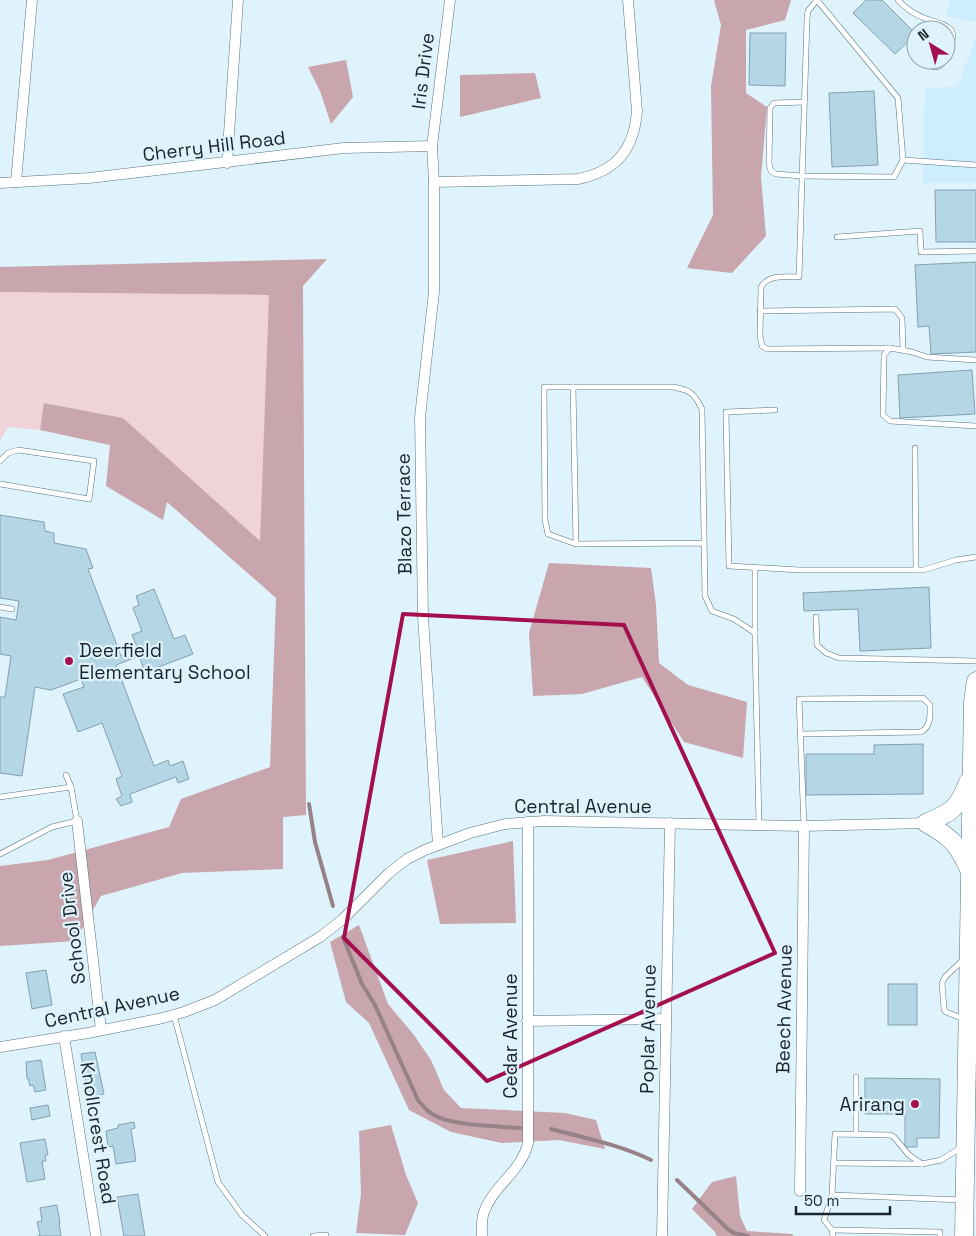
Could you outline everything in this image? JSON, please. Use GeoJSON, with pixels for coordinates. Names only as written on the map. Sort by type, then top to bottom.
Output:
{"type":"FeatureCollection","features":[{"type":"Feature","properties":{"kind":"highway"},"geometry":{"type":"LineString","coordinates":[[964,1236],[973,702],[976,681]]}},
{"type":"Feature","properties":{"kind":"highway"},"geometry":{"type":"LineString","coordinates":[[926,823],[947,814],[959,804],[972,771]]}},
{"type":"Feature","properties":{"kind":"highway"},"geometry":{"type":"LineString","coordinates":[[926,823],[955,842],[971,874]]}},
{"type":"Feature","properties":{"kind":"street"},"geometry":{"type":"LineString","coordinates":[[16,182],[32,0]]}},
{"type":"Feature","properties":{"kind":"street"},"geometry":{"type":"LineString","coordinates":[[227,163],[238,0]]}},
{"type":"Feature","properties":{"kind":"street","name":"Iris Drive"},"geometry":{"type":"LineString","coordinates":[[434,182],[432,146],[450,0]]}},
{"type":"Feature","properties":{"kind":"street"},"geometry":{"type":"LineString","coordinates":[[434,182],[578,179],[604,171],[616,163],[632,140],[638,111],[628,0]]}},
{"type":"Feature","properties":{"kind":"street","name":"Cherry Hill Road"},"geometry":{"type":"LineString","coordinates":[[0,182],[89,178],[344,148],[432,146]]}},
{"type":"Feature","properties":{"kind":"street","name":"Blazo Terrace"},"geometry":{"type":"LineString","coordinates":[[434,182],[434,292],[420,417],[423,617],[438,845]]}},
{"type":"Feature","properties":{"kind":"street","name":"Central Avenue"},"geometry":{"type":"LineString","coordinates":[[0,1047],[101,1030],[174,1014],[215,1000],[320,937],[342,920],[389,873],[407,859],[470,833],[506,824],[544,820],[804,826],[926,823]]}},
{"type":"Feature","properties":{"kind":"street","name":"School Drive"},"geometry":{"type":"LineString","coordinates":[[77,822],[101,1030]]}},
{"type":"Feature","properties":{"kind":"street","name":"Cedar Avenue"},"geometry":{"type":"LineString","coordinates":[[482,1236],[482,1221],[488,1203],[521,1162],[526,1153],[528,1143],[528,822]]}},
{"type":"Feature","properties":{"kind":"street","name":"Poplar Avenue"},"geometry":{"type":"LineString","coordinates":[[662,1236],[670,823]]}},
{"type":"Feature","properties":{"kind":"street","name":"Beech Avenue"},"geometry":{"type":"LineString","coordinates":[[800,1191],[804,826]]}},
{"type":"Feature","properties":{"kind":"street"},"geometry":{"type":"LineString","coordinates":[[527,1021],[666,1019]]}},
{"type":"Feature","properties":{"kind":"street","name":"Knollcrest Road"},"geometry":{"type":"LineString","coordinates":[[64,1036],[96,1236]]}},
{"type":"Feature","properties":{"kind":"lane"},"geometry":{"type":"LineString","coordinates":[[804,102],[774,103],[770,108],[769,164],[771,171],[776,174],[802,176],[894,177],[903,160],[898,98],[817,0],[808,11],[807,19],[804,102],[802,176],[799,277],[774,278],[765,281],[761,287],[762,346],[767,349],[890,348],[927,357],[976,360]]}},
{"type":"Feature","properties":{"kind":"lane"},"geometry":{"type":"LineString","coordinates":[[898,0],[907,10],[929,20]]}},
{"type":"Feature","properties":{"kind":"lane"},"geometry":{"type":"LineString","coordinates":[[903,160],[976,165]]}},
{"type":"Feature","properties":{"kind":"lane"},"geometry":{"type":"LineString","coordinates":[[837,237],[920,231],[921,252],[976,251]]}},
{"type":"Feature","properties":{"kind":"lane"},"geometry":{"type":"LineString","coordinates":[[760,312],[895,309],[902,318],[903,350]]}},
{"type":"Feature","properties":{"kind":"lane"},"geometry":{"type":"LineString","coordinates":[[890,348],[884,355],[883,414],[886,418],[890,421],[976,426]]}},
{"type":"Feature","properties":{"kind":"lane"},"geometry":{"type":"LineString","coordinates":[[703,543],[576,544],[548,534],[544,520],[544,387],[672,387],[686,390],[696,396],[702,409],[704,596],[712,611],[734,619],[755,633]]}},
{"type":"Feature","properties":{"kind":"lane"},"geometry":{"type":"LineString","coordinates":[[573,387],[576,544]]}},
{"type":"Feature","properties":{"kind":"lane"},"geometry":{"type":"LineString","coordinates":[[775,410],[726,412],[729,566],[800,570],[923,570],[956,560],[976,557]]}},
{"type":"Feature","properties":{"kind":"lane"},"geometry":{"type":"LineString","coordinates":[[914,448],[916,570]]}},
{"type":"Feature","properties":{"kind":"lane"},"geometry":{"type":"LineString","coordinates":[[0,461],[8,453],[18,450],[94,461],[89,499],[0,484]]}},
{"type":"Feature","properties":{"kind":"lane"},"geometry":{"type":"LineString","coordinates":[[756,568],[755,633],[759,825]]}},
{"type":"Feature","properties":{"kind":"lane"},"geometry":{"type":"LineString","coordinates":[[0,607],[12,609]]}},
{"type":"Feature","properties":{"kind":"lane"},"geometry":{"type":"LineString","coordinates":[[816,617],[818,645],[826,653],[839,658],[976,661]]}},
{"type":"Feature","properties":{"kind":"lane"},"geometry":{"type":"LineString","coordinates":[[800,734],[921,732],[927,729],[930,723],[930,705],[922,698],[799,699],[800,734],[804,826]]}},
{"type":"Feature","properties":{"kind":"lane"},"geometry":{"type":"LineString","coordinates":[[0,854],[52,827],[77,822],[71,786],[66,775]]}},
{"type":"Feature","properties":{"kind":"lane"},"geometry":{"type":"LineString","coordinates":[[0,797],[71,786]]}},
{"type":"Feature","properties":{"kind":"lane"},"geometry":{"type":"LineString","coordinates":[[969,1021],[946,1012],[944,1009],[942,983],[970,954]]}},
{"type":"Feature","properties":{"kind":"lane"},"geometry":{"type":"LineString","coordinates":[[174,1014],[218,1182],[242,1215],[265,1236]]}},
{"type":"Feature","properties":{"kind":"lane"},"geometry":{"type":"LineString","coordinates":[[856,1077],[856,1134]]}},
{"type":"Feature","properties":{"kind":"lane"},"geometry":{"type":"LineString","coordinates":[[922,1164],[890,1135],[835,1134],[832,1196],[824,1220],[832,1233],[940,1232],[940,1236]]}},
{"type":"Feature","properties":{"kind":"lane"},"geometry":{"type":"LineString","coordinates":[[834,1163],[922,1164],[941,1160],[967,1144]]}},
{"type":"Feature","properties":{"kind":"lane"},"geometry":{"type":"LineString","coordinates":[[832,1196],[966,1200]]}},
{"type":"Feature","properties":{"kind":"lane"},"geometry":{"type":"LineString","coordinates":[[313,1236],[326,1234]]}},
{"type":"Feature","properties":{"kind":"highlighted area"},"geometry":{"type":"Polygon","coordinates":[[[403,614],[624,625],[775,953],[487,1081],[344,938],[403,614]]]}},
{"type":"Feature","properties":{"kind":"shaded area"},"geometry":{"type":"Polygon","coordinates":[[[714,0],[791,0],[785,20],[746,30],[746,93],[767,107],[761,177],[766,236],[732,273],[687,268],[713,215],[711,86],[721,25],[714,0]]]}},
{"type":"Feature","properties":{"kind":"shaded area"},"geometry":{"type":"Polygon","coordinates":[[[950,0],[976,0],[976,22],[946,16],[950,0]]]}},
{"type":"Feature","properties":{"kind":"shaded area"},"geometry":{"type":"Polygon","coordinates":[[[976,36],[976,183],[923,183],[925,89],[958,86],[976,36]]]}},
{"type":"Feature","properties":{"kind":"shaded area"},"geometry":{"type":"Polygon","coordinates":[[[346,60],[353,97],[331,124],[320,91],[308,67],[346,60]]]}},
{"type":"Feature","properties":{"kind":"shaded area"},"geometry":{"type":"Polygon","coordinates":[[[535,73],[541,98],[460,117],[460,75],[535,73]]]}},
{"type":"Feature","properties":{"kind":"shaded area"},"geometry":{"type":"Polygon","coordinates":[[[327,259],[303,286],[306,815],[283,817],[283,869],[182,873],[101,896],[75,941],[0,946],[0,866],[48,860],[169,827],[181,799],[270,767],[276,598],[167,502],[163,520],[106,486],[110,445],[40,430],[44,403],[123,418],[260,541],[269,295],[0,292],[0,267],[327,259]]]}},
{"type":"Feature","properties":{"kind":"shaded area"},"geometry":{"type":"Polygon","coordinates":[[[0,292],[270,295],[260,542],[123,418],[45,403],[40,430],[8,427],[0,441],[0,292]]]}},
{"type":"Feature","properties":{"kind":"shaded area"},"geometry":{"type":"Polygon","coordinates":[[[549,563],[651,568],[656,605],[659,663],[688,685],[747,702],[743,758],[684,742],[642,677],[582,694],[533,696],[529,633],[549,563]]]}},
{"type":"Feature","properties":{"kind":"shaded area"},"geometry":{"type":"Polygon","coordinates":[[[513,841],[516,923],[440,924],[427,860],[513,841]]]}},
{"type":"Feature","properties":{"kind":"shaded area"},"geometry":{"type":"Polygon","coordinates":[[[359,925],[388,1004],[414,1035],[431,1060],[444,1090],[461,1108],[565,1113],[596,1120],[605,1149],[559,1140],[502,1143],[451,1132],[409,1110],[369,1023],[346,1002],[330,942],[359,925]]]}},
{"type":"Feature","properties":{"kind":"shaded area"},"geometry":{"type":"Polygon","coordinates":[[[391,1125],[406,1175],[418,1203],[405,1235],[356,1233],[361,1194],[359,1131],[391,1125]]]}},
{"type":"Feature","properties":{"kind":"shaded area"},"geometry":{"type":"Polygon","coordinates":[[[736,1176],[740,1216],[747,1231],[792,1234],[794,1236],[717,1236],[692,1209],[712,1182],[736,1176]]]}},
{"type":"Feature","properties":{"kind":"building"},"geometry":{"type":"Polygon","coordinates":[[[866,0],[882,0],[906,24],[906,44],[895,54],[853,13],[866,0]]]}},
{"type":"Feature","properties":{"kind":"building"},"geometry":{"type":"Polygon","coordinates":[[[750,33],[786,33],[785,86],[749,85],[750,33]]]}},
{"type":"Feature","properties":{"kind":"building"},"geometry":{"type":"Polygon","coordinates":[[[874,91],[878,165],[832,167],[829,93],[874,91]]]}},
{"type":"Feature","properties":{"kind":"building"},"geometry":{"type":"Polygon","coordinates":[[[935,190],[976,190],[976,242],[936,242],[935,190]]]}},
{"type":"Feature","properties":{"kind":"building"},"geometry":{"type":"Polygon","coordinates":[[[976,262],[976,352],[931,354],[929,326],[918,327],[915,265],[976,262]]]}},
{"type":"Feature","properties":{"kind":"building"},"geometry":{"type":"Polygon","coordinates":[[[972,370],[975,414],[900,418],[898,375],[972,370]]]}},
{"type":"Feature","properties":{"kind":"building","name":"Deerfield Elementary School"},"geometry":{"type":"Polygon","coordinates":[[[0,515],[44,522],[45,531],[54,533],[54,543],[86,549],[93,568],[88,569],[121,656],[138,649],[132,635],[142,631],[133,608],[139,605],[136,596],[154,589],[174,639],[185,635],[193,654],[145,672],[139,656],[116,665],[154,766],[168,760],[170,766],[183,761],[189,779],[178,783],[176,777],[130,794],[132,802],[121,806],[116,799],[122,796],[116,779],[122,776],[102,723],[78,732],[63,694],[84,687],[81,679],[51,690],[35,687],[22,776],[0,773],[0,697],[5,697],[11,656],[0,654],[0,617],[16,620],[19,601],[0,598],[0,515]]]}},
{"type":"Feature","properties":{"kind":"building"},"geometry":{"type":"Polygon","coordinates":[[[929,587],[931,648],[860,651],[858,609],[804,611],[803,593],[929,587]]]}},
{"type":"Feature","properties":{"kind":"building"},"geometry":{"type":"Polygon","coordinates":[[[923,744],[923,794],[806,795],[806,754],[874,754],[874,745],[923,744]]]}},
{"type":"Feature","properties":{"kind":"building"},"geometry":{"type":"Polygon","coordinates":[[[46,970],[52,1005],[32,1009],[26,973],[46,970]]]}},
{"type":"Feature","properties":{"kind":"building"},"geometry":{"type":"Polygon","coordinates":[[[888,984],[917,984],[917,1025],[888,1025],[888,984]]]}},
{"type":"Feature","properties":{"kind":"building"},"geometry":{"type":"Polygon","coordinates":[[[95,1052],[104,1094],[88,1098],[81,1054],[95,1052]]]}},
{"type":"Feature","properties":{"kind":"building"},"geometry":{"type":"Polygon","coordinates":[[[41,1060],[46,1090],[35,1092],[33,1085],[30,1086],[27,1079],[26,1062],[41,1060]]]}},
{"type":"Feature","properties":{"kind":"building"},"geometry":{"type":"Polygon","coordinates":[[[865,1078],[940,1079],[939,1138],[917,1138],[917,1147],[905,1147],[905,1114],[865,1114],[865,1078]]]}},
{"type":"Feature","properties":{"kind":"building"},"geometry":{"type":"Polygon","coordinates":[[[48,1105],[50,1116],[32,1120],[30,1108],[48,1105]]]}},
{"type":"Feature","properties":{"kind":"building"},"geometry":{"type":"Polygon","coordinates":[[[134,1122],[135,1128],[131,1129],[136,1161],[116,1164],[113,1146],[108,1147],[106,1131],[118,1128],[118,1125],[134,1122]]]}},
{"type":"Feature","properties":{"kind":"building"},"geometry":{"type":"Polygon","coordinates":[[[45,1139],[48,1155],[45,1155],[46,1161],[42,1161],[45,1179],[27,1182],[20,1143],[45,1139]]]}},
{"type":"Feature","properties":{"kind":"building"},"geometry":{"type":"Polygon","coordinates":[[[138,1194],[145,1236],[124,1236],[117,1197],[138,1194]]]}},
{"type":"Feature","properties":{"kind":"building"},"geometry":{"type":"Polygon","coordinates":[[[57,1205],[61,1236],[38,1236],[40,1234],[37,1222],[42,1221],[40,1208],[57,1205]]]}},
{"type":"Feature","properties":{"kind":"waterway"},"geometry":{"type":"LineString","coordinates":[[309,804],[315,842],[333,906]]}},
{"type":"Feature","properties":{"kind":"waterway"},"geometry":{"type":"LineString","coordinates":[[343,937],[362,984],[375,1005],[418,1100],[425,1108],[432,1114],[450,1121],[474,1125],[520,1128]]}},
{"type":"Feature","properties":{"kind":"waterway"},"geometry":{"type":"LineString","coordinates":[[551,1129],[615,1146],[651,1160]]}},
{"type":"Feature","properties":{"kind":"waterway"},"geometry":{"type":"LineString","coordinates":[[677,1180],[729,1230],[748,1236]]}},
{"type":"Feature","properties":{"kind":"place","name":"Deerfield Elementary School"},"geometry":{"type":"Point","coordinates":[69,661]}},
{"type":"Feature","properties":{"kind":"place","name":"Arirang"},"geometry":{"type":"Point","coordinates":[915,1104]}}]}
